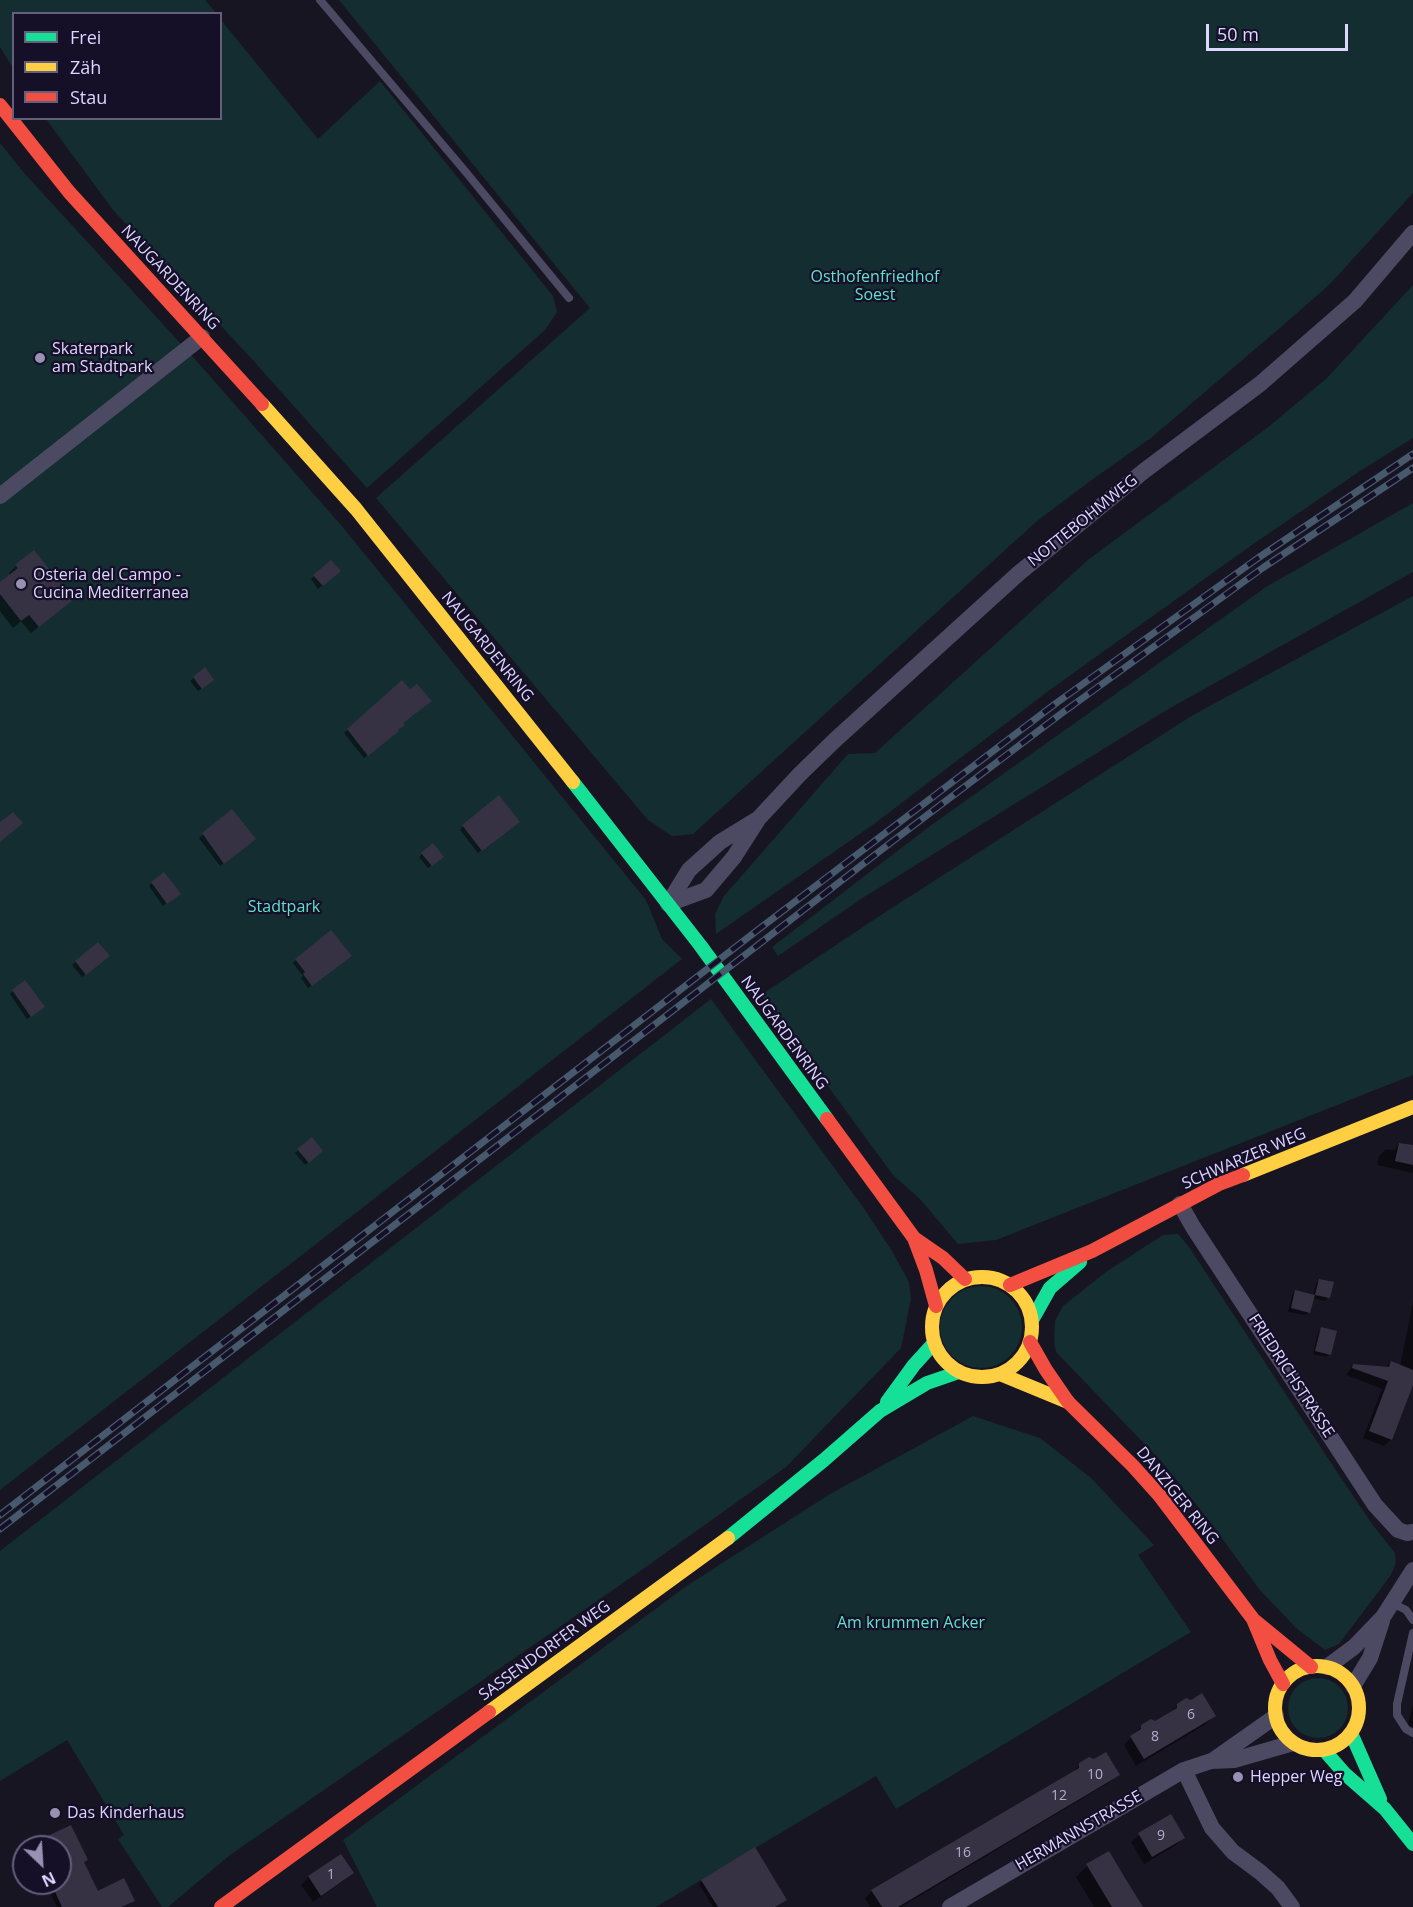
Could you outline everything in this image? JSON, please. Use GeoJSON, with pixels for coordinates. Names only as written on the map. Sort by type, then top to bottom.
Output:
{"type":"FeatureCollection","features":[{"type":"Feature","properties":{"kind":"main road","name":"NAUGARDENRING"},"geometry":{"type":"LineString","coordinates":[[0,105],[69,192],[356,509],[700,945],[914,1238],[936,1306]]}},
{"type":"Feature","properties":{"kind":"main road","name":"SCHWARZER WEG"},"geometry":{"type":"LineString","coordinates":[[1010,1285],[1092,1251],[1219,1184],[1413,1107]]}},
{"type":"Feature","properties":{"kind":"main road","name":"NAUGARDENRING"},"geometry":{"type":"LineString","coordinates":[[914,1238],[943,1258],[965,1280]]}},
{"type":"Feature","properties":{"kind":"main road","name":"SCHWARZER WEG"},"geometry":{"type":"LineString","coordinates":[[1032,1320],[1050,1288],[1092,1251]]}},
{"type":"Feature","properties":{"kind":"main road"},"geometry":{"type":"LineString","coordinates":[[981,1277],[996,1279],[1010,1285],[1025,1300],[1032,1320],[1030,1342],[1019,1362],[1000,1374],[979,1378],[959,1372],[942,1359],[934,1343],[931,1324],[936,1306],[948,1290],[965,1280],[981,1277]]}},
{"type":"Feature","properties":{"kind":"main road","name":"DANZIGER RING"},"geometry":{"type":"LineString","coordinates":[[1030,1342],[1068,1402],[1134,1466],[1159,1495],[1253,1619],[1283,1684]]}},
{"type":"Feature","properties":{"kind":"main road","name":"SASSENDORFER WEG"},"geometry":{"type":"LineString","coordinates":[[880,1411],[914,1365],[934,1343]]}},
{"type":"Feature","properties":{"kind":"main road","name":"SASSENDORFER WEG"},"geometry":{"type":"LineString","coordinates":[[220,1907],[721,1544],[880,1411],[927,1383],[959,1372]]}},
{"type":"Feature","properties":{"kind":"main road","name":"DANZIGER RING"},"geometry":{"type":"LineString","coordinates":[[1000,1374],[1068,1402]]}},
{"type":"Feature","properties":{"kind":"main road","name":"DANZIGER RING"},"geometry":{"type":"LineString","coordinates":[[1253,1619],[1319,1667]]}},
{"type":"Feature","properties":{"kind":"main road"},"geometry":{"type":"LineString","coordinates":[[1319,1667],[1342,1674],[1353,1686],[1359,1702],[1358,1718],[1352,1733],[1339,1744],[1324,1750],[1308,1750],[1293,1743],[1282,1732],[1276,1716],[1276,1699],[1283,1684],[1295,1672],[1319,1667]]}},
{"type":"Feature","properties":{"kind":"main road"},"geometry":{"type":"LineString","coordinates":[[1352,1733],[1384,1809]]}},
{"type":"Feature","properties":{"kind":"main road"},"geometry":{"type":"LineString","coordinates":[[1324,1750],[1345,1774],[1384,1809],[1413,1844]]}},
{"type":"Feature","properties":{"kind":"street","name":"NOTTEBOHMWEG"},"geometry":{"type":"LineString","coordinates":[[668,904],[706,890],[734,857],[759,818],[835,741],[1019,573],[1144,471],[1260,384],[1355,301],[1413,233]]}},
{"type":"Feature","properties":{"kind":"street"},"geometry":{"type":"LineString","coordinates":[[0,496],[202,337]]}},
{"type":"Feature","properties":{"kind":"street","name":"NOTTEBOHMWEG"},"geometry":{"type":"LineString","coordinates":[[668,904],[689,870],[720,842],[759,818]]}},
{"type":"Feature","properties":{"kind":"street","name":"FRIEDRICHSTRASSE"},"geometry":{"type":"LineString","coordinates":[[1180,1204],[1375,1505],[1398,1530],[1413,1532]]}},
{"type":"Feature","properties":{"kind":"street"},"geometry":{"type":"LineString","coordinates":[[1319,1667],[1353,1647],[1383,1617],[1413,1570]]}},
{"type":"Feature","properties":{"kind":"street"},"geometry":{"type":"LineString","coordinates":[[1353,1686],[1370,1658],[1383,1617]]}},
{"type":"Feature","properties":{"kind":"street","name":"HERMANNSTRASSE"},"geometry":{"type":"LineString","coordinates":[[1211,1761],[1276,1716]]}},
{"type":"Feature","properties":{"kind":"street","name":"HERMANNSTRASSE"},"geometry":{"type":"LineString","coordinates":[[950,1907],[1184,1770],[1211,1761],[1234,1760],[1293,1743]]}},
{"type":"Feature","properties":{"kind":"street"},"geometry":{"type":"LineString","coordinates":[[1184,1770],[1212,1828],[1233,1852],[1278,1888],[1292,1907]]}},
{"type":"Feature","properties":{"kind":"lane"},"geometry":{"type":"LineString","coordinates":[[320,0],[473,181],[568,298]]}},
{"type":"Feature","properties":{"kind":"lane"},"geometry":{"type":"LineString","coordinates":[[1392,1603],[1406,1610],[1413,1620]]}},
{"type":"Feature","properties":{"kind":"lane"},"geometry":{"type":"LineString","coordinates":[[1413,1633],[1396,1715],[1406,1729],[1413,1733]]}},
{"type":"Feature","properties":{"kind":"green space"},"geometry":{"type":"Polygon","coordinates":[[[0,0],[205,0],[215,12],[12,12],[12,66],[0,47],[0,0]]]}},
{"type":"Feature","properties":{"kind":"green space","name":"Osthofenfriedhof Soest"},"geometry":{"type":"Polygon","coordinates":[[[339,0],[1413,0],[1413,193],[1330,284],[1281,327],[1151,438],[1037,521],[693,834],[672,836],[648,820],[376,498],[590,308],[339,0]]]}},
{"type":"Feature","properties":{"kind":"green space"},"geometry":{"type":"Polygon","coordinates":[[[222,21],[318,139],[380,81],[553,296],[557,312],[545,330],[367,488],[250,357],[113,210],[47,120],[222,120],[222,21]]]}},
{"type":"Feature","properties":{"kind":"green space","name":"Stadtpark"},"geometry":{"type":"Polygon","coordinates":[[[0,143],[25,174],[193,357],[341,525],[646,900],[662,939],[682,959],[0,1490],[0,143]]]}},
{"type":"Feature","properties":{"kind":"green space"},"geometry":{"type":"Polygon","coordinates":[[[1413,285],[1413,438],[1360,471],[1249,547],[1047,692],[874,824],[716,934],[715,914],[724,896],[848,754],[875,753],[1089,559],[1267,428],[1327,378],[1413,285]]]}},
{"type":"Feature","properties":{"kind":"green space"},"geometry":{"type":"Polygon","coordinates":[[[1413,503],[1413,572],[1165,711],[864,897],[778,956],[772,947],[930,826],[1266,587],[1413,503]]]}},
{"type":"Feature","properties":{"kind":"green space"},"geometry":{"type":"Polygon","coordinates":[[[1413,596],[1413,1075],[996,1240],[958,1244],[920,1199],[893,1175],[761,995],[884,913],[1193,715],[1413,596]]]}},
{"type":"Feature","properties":{"kind":"green space"},"geometry":{"type":"Polygon","coordinates":[[[711,999],[865,1210],[909,1282],[911,1299],[901,1348],[786,1467],[636,1574],[230,1855],[168,1907],[162,1907],[118,1839],[124,1835],[67,1740],[0,1781],[0,1551],[711,999]]]}},
{"type":"Feature","properties":{"kind":"green space"},"geometry":{"type":"Polygon","coordinates":[[[1178,1234],[1189,1247],[1372,1524],[1395,1553],[1396,1562],[1391,1575],[1339,1644],[1325,1650],[1296,1628],[1259,1589],[1208,1519],[1162,1462],[1056,1352],[1055,1321],[1063,1306],[1106,1272],[1163,1235],[1178,1234]]]}},
{"type":"Feature","properties":{"kind":"green space"},"geometry":{"type":"Polygon","coordinates":[[[981,1286],[997,1289],[1010,1298],[1019,1311],[1022,1327],[1019,1343],[1010,1356],[997,1365],[981,1368],[965,1365],[952,1356],[943,1343],[940,1327],[943,1311],[952,1298],[965,1289],[981,1286]]]}},
{"type":"Feature","properties":{"kind":"green space","name":"Am krummen Acker"},"geometry":{"type":"Polygon","coordinates":[[[973,1416],[1040,1438],[1091,1478],[1154,1545],[1138,1555],[1191,1632],[896,1809],[876,1776],[656,1907],[377,1907],[343,1840],[688,1585],[830,1494],[973,1416]]]}},
{"type":"Feature","properties":{"kind":"green space"},"geometry":{"type":"Polygon","coordinates":[[[1312,1678],[1324,1678],[1335,1683],[1343,1691],[1348,1708],[1346,1720],[1335,1733],[1324,1738],[1312,1738],[1301,1733],[1293,1725],[1288,1714],[1288,1702],[1293,1691],[1301,1683],[1312,1678]]]}},
{"type":"Feature","properties":{"kind":"building"},"geometry":{"type":"Polygon","coordinates":[[[34,550],[73,600],[39,627],[29,615],[21,621],[0,594],[0,582],[18,568],[15,565],[34,550]]]}},
{"type":"Feature","properties":{"kind":"building"},"geometry":{"type":"Polygon","coordinates":[[[331,560],[341,571],[323,586],[313,575],[331,560]]]}},
{"type":"Feature","properties":{"kind":"building"},"geometry":{"type":"Polygon","coordinates":[[[205,667],[214,680],[202,689],[193,677],[205,667]]]}},
{"type":"Feature","properties":{"kind":"building"},"geometry":{"type":"Polygon","coordinates":[[[402,680],[410,689],[417,684],[432,701],[403,723],[405,725],[399,731],[368,756],[347,729],[402,680]]]}},
{"type":"Feature","properties":{"kind":"building"},"geometry":{"type":"Polygon","coordinates":[[[499,795],[520,822],[482,851],[462,825],[499,795]]]}},
{"type":"Feature","properties":{"kind":"building"},"geometry":{"type":"Polygon","coordinates":[[[232,809],[256,839],[224,864],[202,833],[232,809]]]}},
{"type":"Feature","properties":{"kind":"building"},"geometry":{"type":"Polygon","coordinates":[[[13,812],[23,823],[0,842],[0,822],[13,812]]]}},
{"type":"Feature","properties":{"kind":"building"},"geometry":{"type":"Polygon","coordinates":[[[433,843],[444,857],[432,866],[421,853],[433,843]]]}},
{"type":"Feature","properties":{"kind":"building"},"geometry":{"type":"Polygon","coordinates":[[[164,872],[181,894],[167,904],[151,882],[164,872]]]}},
{"type":"Feature","properties":{"kind":"building"},"geometry":{"type":"Polygon","coordinates":[[[331,930],[352,956],[312,986],[295,959],[331,930]]]}},
{"type":"Feature","properties":{"kind":"building"},"geometry":{"type":"Polygon","coordinates":[[[98,942],[110,956],[86,975],[75,961],[98,942]]]}},
{"type":"Feature","properties":{"kind":"building"},"geometry":{"type":"Polygon","coordinates":[[[25,980],[45,1007],[31,1017],[12,990],[25,980]]]}},
{"type":"Feature","properties":{"kind":"building"},"geometry":{"type":"Polygon","coordinates":[[[312,1137],[323,1151],[309,1163],[297,1149],[312,1137]]]}},
{"type":"Feature","properties":{"kind":"building"},"geometry":{"type":"Polygon","coordinates":[[[1399,1143],[1413,1145],[1413,1165],[1395,1161],[1399,1143]]]}},
{"type":"Feature","properties":{"kind":"building"},"geometry":{"type":"Polygon","coordinates":[[[1319,1279],[1334,1282],[1330,1298],[1315,1295],[1319,1279]]]}},
{"type":"Feature","properties":{"kind":"building"},"geometry":{"type":"Polygon","coordinates":[[[1295,1290],[1315,1295],[1310,1313],[1291,1308],[1295,1290]]]}},
{"type":"Feature","properties":{"kind":"building"},"geometry":{"type":"Polygon","coordinates":[[[1321,1327],[1337,1331],[1331,1355],[1315,1351],[1321,1327]]]}},
{"type":"Feature","properties":{"kind":"building"},"geometry":{"type":"Polygon","coordinates":[[[1391,1361],[1413,1370],[1413,1385],[1392,1440],[1369,1431],[1388,1381],[1352,1368],[1353,1364],[1389,1367],[1391,1361]]]}},
{"type":"Feature","properties":{"kind":"building"},"geometry":{"type":"Polygon","coordinates":[[[1202,1693],[1216,1716],[1144,1759],[1130,1736],[1151,1719],[1155,1721],[1177,1708],[1177,1704],[1186,1698],[1191,1700],[1202,1693]]]}},
{"type":"Feature","properties":{"kind":"building"},"geometry":{"type":"Polygon","coordinates":[[[1106,1752],[1120,1775],[898,1907],[882,1907],[871,1890],[1079,1768],[1079,1763],[1089,1757],[1094,1759],[1106,1752]]]}},
{"type":"Feature","properties":{"kind":"building"},"geometry":{"type":"Polygon","coordinates":[[[1171,1814],[1185,1838],[1152,1857],[1138,1833],[1171,1814]]]}},
{"type":"Feature","properties":{"kind":"building"},"geometry":{"type":"Polygon","coordinates":[[[71,1825],[88,1860],[84,1862],[98,1891],[124,1878],[135,1901],[121,1907],[62,1907],[56,1895],[72,1895],[72,1835],[50,1835],[71,1825]]]}},
{"type":"Feature","properties":{"kind":"building"},"geometry":{"type":"Polygon","coordinates":[[[755,1847],[787,1900],[775,1907],[718,1907],[701,1880],[755,1847]]]}},
{"type":"Feature","properties":{"kind":"building"},"geometry":{"type":"Polygon","coordinates":[[[1109,1851],[1143,1907],[1112,1907],[1086,1864],[1109,1851]]]}},
{"type":"Feature","properties":{"kind":"building"},"geometry":{"type":"Polygon","coordinates":[[[341,1854],[354,1873],[321,1896],[308,1876],[341,1854]]]}},
{"type":"Feature","properties":{"kind":"railway"},"geometry":{"type":"LineString","coordinates":[[0,1515],[759,929],[1055,704],[1258,558],[1413,454]]}},
{"type":"Feature","properties":{"kind":"railway"},"geometry":{"type":"LineString","coordinates":[[0,1529],[1062,713],[1264,567],[1413,468]]}},
{"type":"Feature","properties":{"kind":"traffic: fast"},"geometry":{"type":"LineString","coordinates":[[573,782],[700,945],[827,1119]]}},
{"type":"Feature","properties":{"kind":"traffic: fast"},"geometry":{"type":"LineString","coordinates":[[1032,1320],[1050,1288],[1080,1262]]}},
{"type":"Feature","properties":{"kind":"traffic: fast"},"geometry":{"type":"LineString","coordinates":[[887,1402],[914,1365],[934,1343]]}},
{"type":"Feature","properties":{"kind":"traffic: fast"},"geometry":{"type":"LineString","coordinates":[[728,1538],[880,1411],[927,1383],[959,1372]]}},
{"type":"Feature","properties":{"kind":"traffic: fast"},"geometry":{"type":"LineString","coordinates":[[1351,1733],[1380,1799]]}},
{"type":"Feature","properties":{"kind":"traffic: fast"},"geometry":{"type":"LineString","coordinates":[[1324,1750],[1345,1774],[1385,1809],[1413,1844]]}},
{"type":"Feature","properties":{"kind":"traffic: slow"},"geometry":{"type":"LineString","coordinates":[[262,404],[356,509],[573,782]]}},
{"type":"Feature","properties":{"kind":"traffic: slow"},"geometry":{"type":"LineString","coordinates":[[1243,1175],[1413,1107]]}},
{"type":"Feature","properties":{"kind":"traffic: slow"},"geometry":{"type":"LineString","coordinates":[[982,1277],[1010,1285],[1024,1299],[1032,1327],[1024,1355],[1010,1369],[982,1377],[954,1369],[940,1355],[932,1327],[940,1299],[954,1285],[982,1277]]}},
{"type":"Feature","properties":{"kind":"traffic: slow"},"geometry":{"type":"LineString","coordinates":[[1000,1374],[1068,1402]]}},
{"type":"Feature","properties":{"kind":"traffic: slow"},"geometry":{"type":"LineString","coordinates":[[489,1712],[728,1538]]}},
{"type":"Feature","properties":{"kind":"traffic: slow"},"geometry":{"type":"LineString","coordinates":[[1317,1666],[1333,1669],[1347,1678],[1356,1692],[1359,1708],[1356,1724],[1347,1738],[1333,1747],[1317,1750],[1301,1747],[1287,1738],[1278,1724],[1275,1708],[1278,1692],[1287,1678],[1301,1669],[1317,1666]]}},
{"type":"Feature","properties":{"kind":"traffic: jam"},"geometry":{"type":"LineString","coordinates":[[0,105],[69,192],[262,404]]}},
{"type":"Feature","properties":{"kind":"traffic: jam"},"geometry":{"type":"LineString","coordinates":[[827,1119],[914,1238],[936,1306]]}},
{"type":"Feature","properties":{"kind":"traffic: jam"},"geometry":{"type":"LineString","coordinates":[[1010,1285],[1092,1251],[1219,1184],[1243,1175]]}},
{"type":"Feature","properties":{"kind":"traffic: jam"},"geometry":{"type":"LineString","coordinates":[[914,1238],[943,1258],[965,1279]]}},
{"type":"Feature","properties":{"kind":"traffic: jam"},"geometry":{"type":"LineString","coordinates":[[1030,1342],[1068,1402],[1159,1495],[1253,1619],[1283,1684]]}},
{"type":"Feature","properties":{"kind":"traffic: jam"},"geometry":{"type":"LineString","coordinates":[[1255,1621],[1311,1667]]}},
{"type":"Feature","properties":{"kind":"traffic: jam"},"geometry":{"type":"LineString","coordinates":[[221,1907],[489,1712]]}},
{"type":"Feature","properties":{"kind":"place","name":"Skaterpark am Stadtpark"},"geometry":{"type":"Point","coordinates":[40,358]}},
{"type":"Feature","properties":{"kind":"place","name":"Osteria del Campo - Cucina Mediterranea"},"geometry":{"type":"Point","coordinates":[21,584]}},
{"type":"Feature","properties":{"kind":"place","name":"Hepper Weg"},"geometry":{"type":"Point","coordinates":[1238,1777]}},
{"type":"Feature","properties":{"kind":"place","name":"Das Kinderhaus"},"geometry":{"type":"Point","coordinates":[55,1813]}}]}
